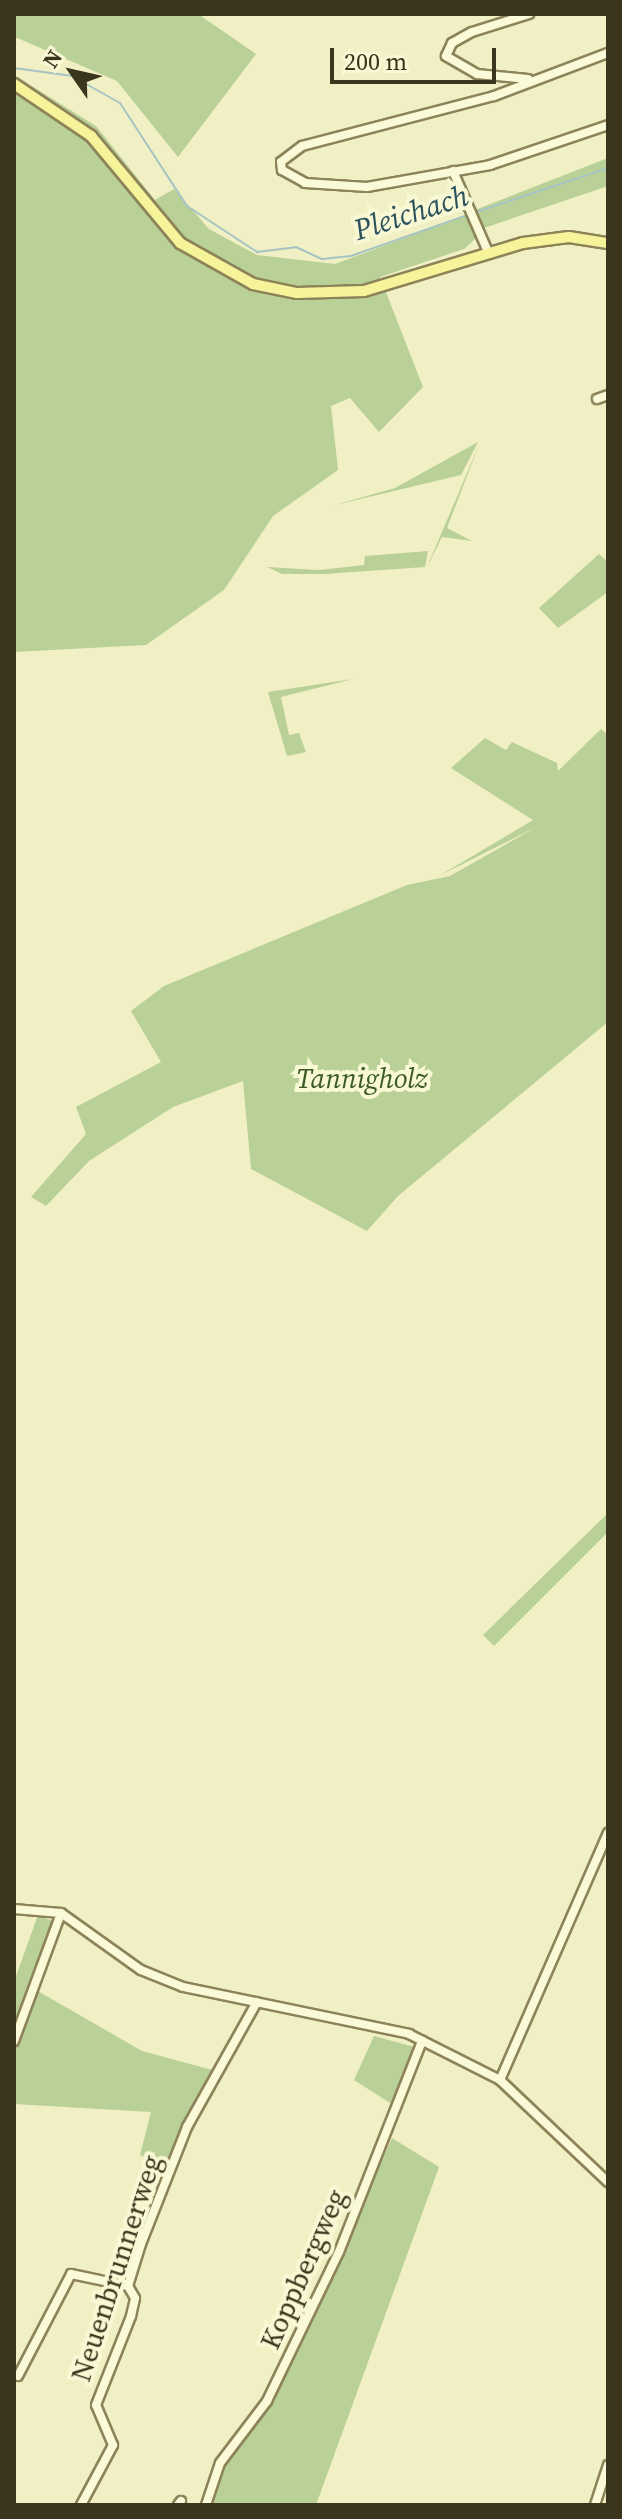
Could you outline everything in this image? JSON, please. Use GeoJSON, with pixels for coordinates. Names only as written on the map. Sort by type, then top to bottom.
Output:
{"type":"FeatureCollection","features":[{"type":"Feature","properties":{"kind":"main road"},"geometry":{"type":"LineString","coordinates":[[14,84],[91,136],[170,234],[215,267],[297,293],[344,294],[402,281],[488,252],[557,237],[608,243]]}},
{"type":"Feature","properties":{"kind":"street"},"geometry":{"type":"LineString","coordinates":[[529,14],[472,32],[446,56],[477,74],[529,79]]}},
{"type":"Feature","properties":{"kind":"street"},"geometry":{"type":"LineString","coordinates":[[608,53],[529,79],[494,96],[302,146],[281,162],[282,170],[305,183],[347,188],[453,171],[608,125]]}},
{"type":"Feature","properties":{"kind":"street"},"geometry":{"type":"LineString","coordinates":[[453,171],[488,252]]}},
{"type":"Feature","properties":{"kind":"street"},"geometry":{"type":"LineString","coordinates":[[597,399],[608,395]]}},
{"type":"Feature","properties":{"kind":"street"},"geometry":{"type":"LineString","coordinates":[[500,2080],[608,1833]]}},
{"type":"Feature","properties":{"kind":"street"},"geometry":{"type":"LineString","coordinates":[[14,1909],[61,1913],[167,1982],[422,2041],[500,2080],[608,2182]]}},
{"type":"Feature","properties":{"kind":"street"},"geometry":{"type":"LineString","coordinates":[[14,2041],[61,1913]]}},
{"type":"Feature","properties":{"kind":"street","name":"Neuenbrunnerweg"},"geometry":{"type":"LineString","coordinates":[[81,2505],[113,2445],[96,2405],[131,2316],[135,2298],[128,2286],[187,2127],[257,2002]]}},
{"type":"Feature","properties":{"kind":"street","name":"Koppbergweg"},"geometry":{"type":"LineString","coordinates":[[206,2505],[220,2463],[267,2401],[339,2252],[422,2041]]}},
{"type":"Feature","properties":{"kind":"street"},"geometry":{"type":"LineString","coordinates":[[18,2376],[71,2274],[128,2286]]}},
{"type":"Feature","properties":{"kind":"street"},"geometry":{"type":"LineString","coordinates":[[595,2505],[608,2465]]}},
{"type":"Feature","properties":{"kind":"green space"},"geometry":{"type":"Polygon","coordinates":[[[14,14],[198,14],[256,54],[178,157],[117,81],[15,37],[14,14]]]}},
{"type":"Feature","properties":{"kind":"green space"},"geometry":{"type":"Polygon","coordinates":[[[14,75],[96,126],[155,200],[174,189],[209,229],[257,255],[335,264],[469,214],[477,237],[464,249],[380,277],[423,387],[379,432],[350,398],[331,406],[338,470],[273,516],[224,590],[146,645],[14,652],[14,75]]]}},
{"type":"Feature","properties":{"kind":"green space"},"geometry":{"type":"Polygon","coordinates":[[[608,158],[608,186],[484,228],[475,210],[608,158]]]}},
{"type":"Feature","properties":{"kind":"green space"},"geometry":{"type":"Polygon","coordinates":[[[478,442],[461,475],[331,506],[395,488],[478,442]]]}},
{"type":"Feature","properties":{"kind":"green space"},"geometry":{"type":"Polygon","coordinates":[[[479,445],[447,528],[472,541],[442,537],[427,567],[479,445]]]}},
{"type":"Feature","properties":{"kind":"green space"},"geometry":{"type":"Polygon","coordinates":[[[428,551],[425,567],[282,574],[267,567],[319,570],[364,565],[365,556],[428,551]]]}},
{"type":"Feature","properties":{"kind":"green space"},"geometry":{"type":"Polygon","coordinates":[[[599,554],[608,562],[608,592],[558,628],[539,608],[599,554]]]}},
{"type":"Feature","properties":{"kind":"green space"},"geometry":{"type":"Polygon","coordinates":[[[353,679],[281,697],[289,735],[299,733],[306,752],[287,756],[268,692],[353,679]]]}},
{"type":"Feature","properties":{"kind":"green space","name":"Tannigholz"},"geometry":{"type":"Polygon","coordinates":[[[601,729],[608,735],[608,1022],[398,1196],[367,1231],[251,1169],[243,1081],[173,1107],[89,1161],[46,1206],[31,1197],[86,1134],[76,1107],[161,1062],[131,1011],[164,986],[407,885],[450,876],[538,826],[439,876],[533,820],[451,768],[485,738],[506,750],[512,742],[557,763],[558,771],[601,729]]]}},
{"type":"Feature","properties":{"kind":"green space"},"geometry":{"type":"Polygon","coordinates":[[[608,1513],[608,1532],[494,1646],[483,1635],[608,1513]]]}},
{"type":"Feature","properties":{"kind":"green space"},"geometry":{"type":"Polygon","coordinates":[[[38,1915],[55,1922],[36,1990],[142,2051],[216,2071],[168,2167],[140,2155],[151,2112],[14,2104],[15,1979],[38,1915]]]}},
{"type":"Feature","properties":{"kind":"green space"},"geometry":{"type":"Polygon","coordinates":[[[374,2036],[418,2048],[398,2108],[354,2080],[374,2036]]]}},
{"type":"Feature","properties":{"kind":"green space"},"geometry":{"type":"Polygon","coordinates":[[[392,2138],[439,2167],[316,2505],[212,2505],[230,2452],[273,2403],[392,2138]]]}},
{"type":"Feature","properties":{"kind":"waterway","name":"Pleichach"},"geometry":{"type":"LineString","coordinates":[[14,68],[72,76],[120,103],[187,206],[257,252],[296,247],[322,259],[351,256],[470,214]]}},
{"type":"Feature","properties":{"kind":"waterway","name":"Pleichach"},"geometry":{"type":"LineString","coordinates":[[476,212],[608,168]]}}]}
